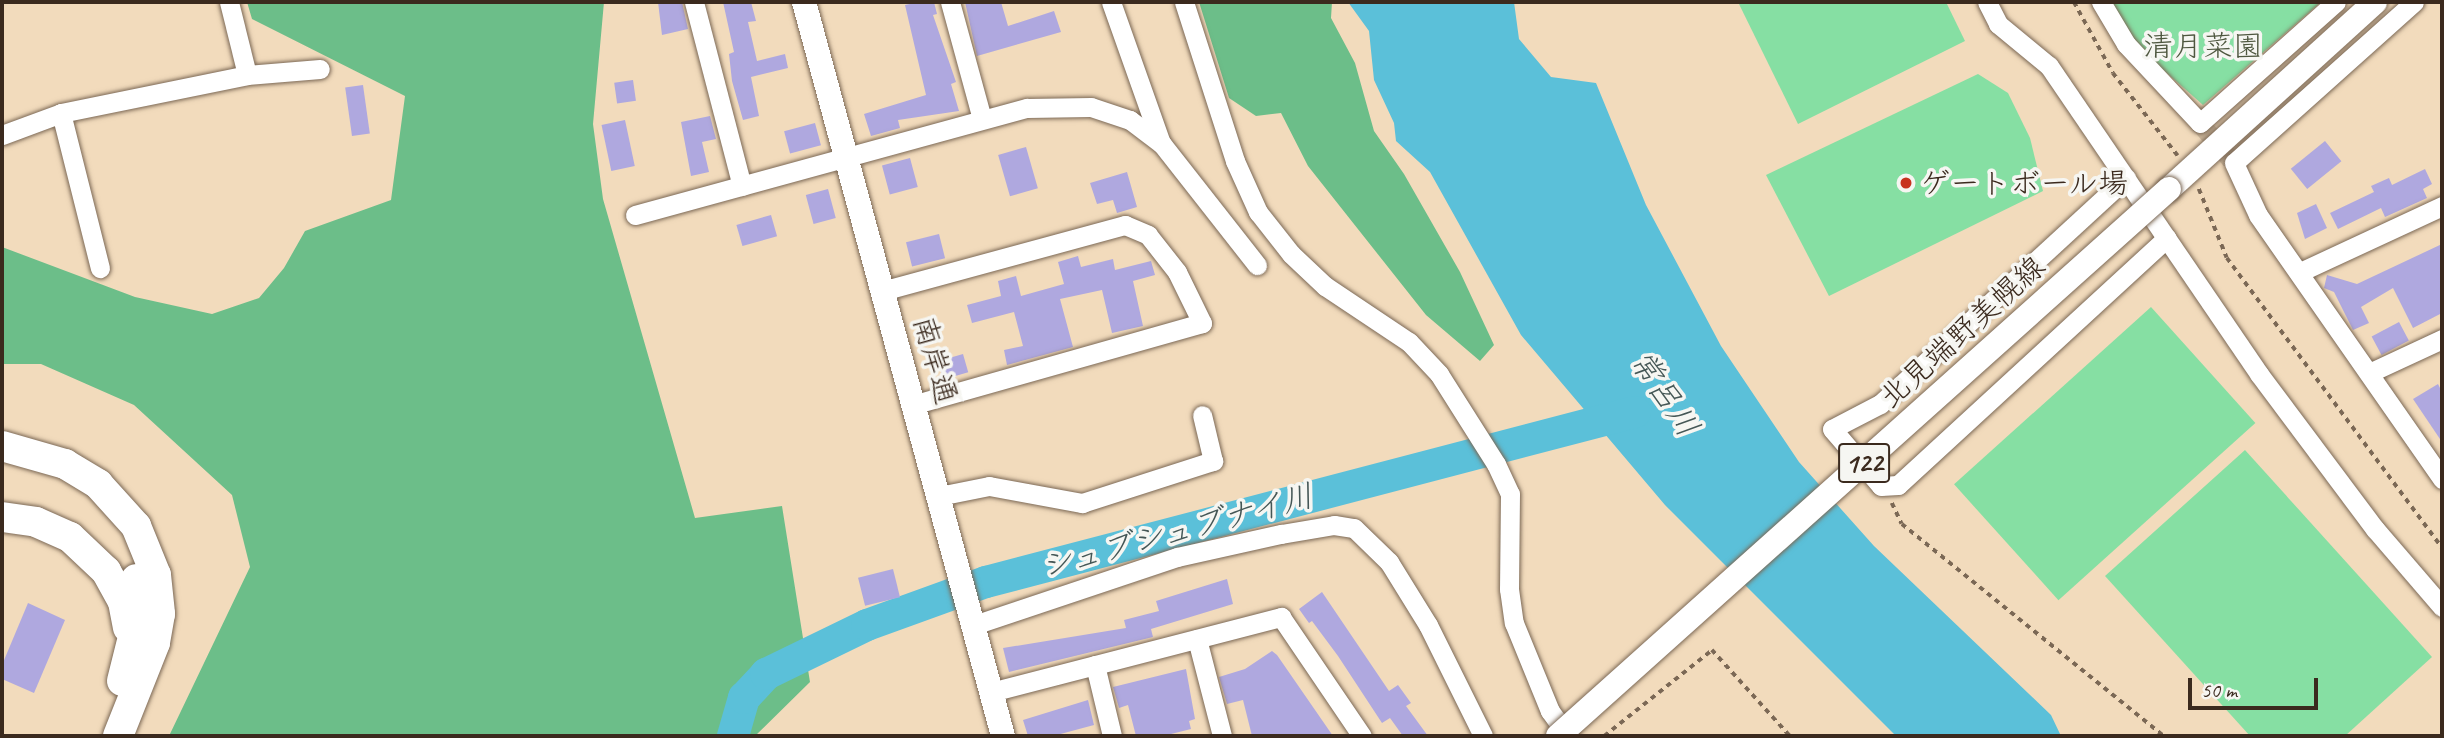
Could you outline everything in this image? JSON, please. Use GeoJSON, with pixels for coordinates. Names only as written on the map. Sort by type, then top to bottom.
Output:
{"type":"FeatureCollection","features":[{"type":"Feature","properties":{"kind":"highway"},"geometry":{"type":"LineString","coordinates":[[3,450],[75,492],[105,516],[121,541],[136,580],[139,613],[132,646],[100,736]]}},
{"type":"Feature","properties":{"kind":"highway"},"geometry":{"type":"LineString","coordinates":[[3,450],[65,464],[98,484],[136,526],[156,575],[160,614],[155,643],[118,736]]}},
{"type":"Feature","properties":{"kind":"highway"},"geometry":{"type":"LineString","coordinates":[[2,517],[36,522],[70,537],[106,571],[122,603],[132,646]]}},
{"type":"Feature","properties":{"kind":"main road","name":"南岸通"},"geometry":{"type":"LineString","coordinates":[[804,2],[1003,736]]}},
{"type":"Feature","properties":{"kind":"main road","name":"北見端野美幌線"},"geometry":{"type":"LineString","coordinates":[[1558,736],[2375,2]]}},
{"type":"Feature","properties":{"kind":"street"},"geometry":{"type":"LineString","coordinates":[[229,2],[247,75]]}},
{"type":"Feature","properties":{"kind":"street"},"geometry":{"type":"LineString","coordinates":[[694,2],[742,186]]}},
{"type":"Feature","properties":{"kind":"street"},"geometry":{"type":"LineString","coordinates":[[950,2],[982,119]]}},
{"type":"Feature","properties":{"kind":"street"},"geometry":{"type":"LineString","coordinates":[[1111,2],[1162,144]]}},
{"type":"Feature","properties":{"kind":"street"},"geometry":{"type":"LineString","coordinates":[[1987,2],[1998,24],[2049,66],[2259,374],[2375,529],[2442,607]]}},
{"type":"Feature","properties":{"kind":"street"},"geometry":{"type":"LineString","coordinates":[[2101,2],[2126,44],[2200,123],[2336,2]]}},
{"type":"Feature","properties":{"kind":"street"},"geometry":{"type":"LineString","coordinates":[[2414,2],[2234,163],[2258,215],[2442,479]]}},
{"type":"Feature","properties":{"kind":"street"},"geometry":{"type":"LineString","coordinates":[[1186,4],[1236,161],[1258,212],[1290,254],[1325,286],[1409,342],[1439,374],[1496,464],[1510,494],[1509,589],[1514,623],[1550,711],[1568,736]]}},
{"type":"Feature","properties":{"kind":"street"},"geometry":{"type":"LineString","coordinates":[[2,135],[61,113],[247,75],[320,69]]}},
{"type":"Feature","properties":{"kind":"street"},"geometry":{"type":"LineString","coordinates":[[635,215],[1027,108],[1091,107],[1130,120],[1162,144],[1256,265]]}},
{"type":"Feature","properties":{"kind":"street"},"geometry":{"type":"LineString","coordinates":[[61,113],[100,268]]}},
{"type":"Feature","properties":{"kind":"street"},"geometry":{"type":"LineString","coordinates":[[2126,178],[1880,404],[1832,429],[1881,486],[1898,485],[2167,238]]}},
{"type":"Feature","properties":{"kind":"street"},"geometry":{"type":"LineString","coordinates":[[2300,272],[2442,206]]}},
{"type":"Feature","properties":{"kind":"street"},"geometry":{"type":"LineString","coordinates":[[883,291],[1125,225],[1148,235],[1177,272],[1202,323],[915,404]]}},
{"type":"Feature","properties":{"kind":"street"},"geometry":{"type":"LineString","coordinates":[[2369,373],[2442,339]]}},
{"type":"Feature","properties":{"kind":"street"},"geometry":{"type":"LineString","coordinates":[[939,496],[989,486],[1082,503],[1213,461],[1202,415]]}},
{"type":"Feature","properties":{"kind":"street"},"geometry":{"type":"LineString","coordinates":[[972,618],[1177,557],[1334,525],[1354,528],[1389,562],[1428,625],[1483,736]]}},
{"type":"Feature","properties":{"kind":"street"},"geometry":{"type":"LineString","coordinates":[[991,692],[1281,617],[1362,736]]}},
{"type":"Feature","properties":{"kind":"street"},"geometry":{"type":"LineString","coordinates":[[1197,639],[1222,736]]}},
{"type":"Feature","properties":{"kind":"street"},"geometry":{"type":"LineString","coordinates":[[1094,665],[1112,736]]}},
{"type":"Feature","properties":{"kind":"path"},"geometry":{"type":"LineString","coordinates":[[2074,2],[2113,73],[2189,170],[2227,258],[2442,548]]}},
{"type":"Feature","properties":{"kind":"path"},"geometry":{"type":"LineString","coordinates":[[1898,485],[1891,500],[1902,524],[2164,736]]}},
{"type":"Feature","properties":{"kind":"path"},"geometry":{"type":"LineString","coordinates":[[1604,736],[1712,650],[1790,736]]}},
{"type":"Feature","properties":{"kind":"green space"},"geometry":{"type":"Polygon","coordinates":[[[247,2],[604,2],[593,124],[603,199],[695,518],[782,506],[810,682],[755,736],[169,736],[250,567],[232,495],[134,405],[41,364],[2,364],[2,247],[135,297],[212,314],[259,298],[284,268],[305,231],[391,200],[405,96],[252,19],[247,2]]]}},
{"type":"Feature","properties":{"kind":"green space"},"geometry":{"type":"Polygon","coordinates":[[[1199,2],[1332,2],[1331,18],[1355,63],[1374,131],[1404,174],[1460,272],[1494,345],[1480,361],[1426,315],[1308,166],[1281,113],[1256,116],[1229,98],[1199,2]]]}},
{"type":"Feature","properties":{"kind":"green space"},"geometry":{"type":"Polygon","coordinates":[[[1738,2],[1946,2],[1965,41],[1798,124],[1738,2]]]}},
{"type":"Feature","properties":{"kind":"green space","name":"清月菜園"},"geometry":{"type":"Polygon","coordinates":[[[2111,2],[2321,2],[2203,105],[2132,42],[2111,2]]]}},
{"type":"Feature","properties":{"kind":"green space","name":"ゲートボール場"},"geometry":{"type":"Polygon","coordinates":[[[1978,74],[2008,93],[2030,138],[2043,191],[1829,296],[1766,175],[1978,74]]]}},
{"type":"Feature","properties":{"kind":"green space"},"geometry":{"type":"Polygon","coordinates":[[[2151,307],[2255,423],[2058,600],[1954,484],[2151,307]]]}},
{"type":"Feature","properties":{"kind":"green space"},"geometry":{"type":"Polygon","coordinates":[[[2245,450],[2432,657],[2345,736],[2250,736],[2105,576],[2245,450]]]}},
{"type":"Feature","properties":{"kind":"water","name":"常呂川"},"geometry":{"type":"Polygon","coordinates":[[[1348,2],[1514,2],[1519,39],[1551,77],[1596,83],[1646,205],[1721,346],[1799,462],[1874,546],[2051,715],[2061,736],[1896,736],[1665,505],[1521,335],[1430,172],[1396,141],[1394,123],[1374,80],[1369,31],[1348,2]]]}},
{"type":"Feature","properties":{"kind":"building"},"geometry":{"type":"Polygon","coordinates":[[[658,2],[682,2],[688,29],[662,35],[658,2]]]}},
{"type":"Feature","properties":{"kind":"building"},"geometry":{"type":"Polygon","coordinates":[[[723,2],[751,2],[756,21],[748,22],[757,61],[785,54],[788,68],[751,77],[759,116],[743,120],[732,81],[729,54],[734,52],[723,2]]]}},
{"type":"Feature","properties":{"kind":"building"},"geometry":{"type":"Polygon","coordinates":[[[934,2],[937,14],[933,15],[956,82],[951,84],[959,111],[898,120],[900,128],[871,136],[864,114],[926,95],[905,5],[934,2]]]}},
{"type":"Feature","properties":{"kind":"building"},"geometry":{"type":"Polygon","coordinates":[[[965,2],[1001,2],[1008,26],[1054,11],[1061,32],[977,56],[965,2]]]}},
{"type":"Feature","properties":{"kind":"building"},"geometry":{"type":"Polygon","coordinates":[[[633,80],[636,101],[617,103],[614,83],[633,80]]]}},
{"type":"Feature","properties":{"kind":"building"},"geometry":{"type":"Polygon","coordinates":[[[363,85],[370,134],[352,136],[345,88],[363,85]]]}},
{"type":"Feature","properties":{"kind":"building"},"geometry":{"type":"Polygon","coordinates":[[[710,116],[716,139],[702,142],[709,172],[691,176],[681,122],[710,116]]]}},
{"type":"Feature","properties":{"kind":"building"},"geometry":{"type":"Polygon","coordinates":[[[625,120],[635,166],[611,171],[602,125],[625,120]]]}},
{"type":"Feature","properties":{"kind":"building"},"geometry":{"type":"Polygon","coordinates":[[[815,123],[821,145],[790,153],[784,131],[815,123]]]}},
{"type":"Feature","properties":{"kind":"building"},"geometry":{"type":"Polygon","coordinates":[[[2325,141],[2341,161],[2307,189],[2291,169],[2325,141]]]}},
{"type":"Feature","properties":{"kind":"building"},"geometry":{"type":"Polygon","coordinates":[[[1026,147],[1038,188],[1010,196],[998,155],[1026,147]]]}},
{"type":"Feature","properties":{"kind":"building"},"geometry":{"type":"Polygon","coordinates":[[[910,158],[918,187],[890,194],[882,166],[910,158]]]}},
{"type":"Feature","properties":{"kind":"building"},"geometry":{"type":"Polygon","coordinates":[[[2425,169],[2432,184],[2423,189],[2427,198],[2385,217],[2381,208],[2338,229],[2330,213],[2374,192],[2371,186],[2389,178],[2392,185],[2425,169]]]}},
{"type":"Feature","properties":{"kind":"building"},"geometry":{"type":"Polygon","coordinates":[[[1127,172],[1137,207],[1117,213],[1113,200],[1097,204],[1090,183],[1127,172]]]}},
{"type":"Feature","properties":{"kind":"building"},"geometry":{"type":"Polygon","coordinates":[[[828,189],[836,218],[814,224],[806,195],[828,189]]]}},
{"type":"Feature","properties":{"kind":"building"},"geometry":{"type":"Polygon","coordinates":[[[2316,204],[2327,228],[2305,239],[2297,213],[2316,204]]]}},
{"type":"Feature","properties":{"kind":"building"},"geometry":{"type":"Polygon","coordinates":[[[771,215],[777,236],[742,246],[736,225],[771,215]]]}},
{"type":"Feature","properties":{"kind":"building"},"geometry":{"type":"Polygon","coordinates":[[[939,234],[945,258],[912,266],[906,242],[939,234]]]}},
{"type":"Feature","properties":{"kind":"building"},"geometry":{"type":"Polygon","coordinates":[[[2442,244],[2442,313],[2413,328],[2393,288],[2361,307],[2369,323],[2353,330],[2334,292],[2324,288],[2327,275],[2357,284],[2442,244]]]}},
{"type":"Feature","properties":{"kind":"building"},"geometry":{"type":"Polygon","coordinates":[[[1078,256],[1081,267],[1113,259],[1115,270],[1151,261],[1155,275],[1133,281],[1143,326],[1112,333],[1102,290],[1060,299],[1073,347],[1007,365],[1004,350],[1023,346],[1014,312],[972,323],[967,305],[1001,296],[998,281],[1016,276],[1021,296],[1064,284],[1058,262],[1078,256]]]}},
{"type":"Feature","properties":{"kind":"building"},"geometry":{"type":"Polygon","coordinates":[[[2399,322],[2409,341],[2381,355],[2372,337],[2399,322]]]}},
{"type":"Feature","properties":{"kind":"building"},"geometry":{"type":"Polygon","coordinates":[[[963,354],[968,372],[943,379],[938,361],[963,354]]]}},
{"type":"Feature","properties":{"kind":"building"},"geometry":{"type":"Polygon","coordinates":[[[2438,384],[2442,392],[2442,442],[2413,399],[2438,384]]]}},
{"type":"Feature","properties":{"kind":"building"},"geometry":{"type":"Polygon","coordinates":[[[893,569],[900,597],[865,606],[858,578],[893,569]]]}},
{"type":"Feature","properties":{"kind":"building"},"geometry":{"type":"Polygon","coordinates":[[[1227,579],[1233,604],[1151,629],[1153,637],[1009,672],[1003,648],[1126,628],[1124,620],[1159,611],[1156,601],[1227,579]]]}},
{"type":"Feature","properties":{"kind":"building"},"geometry":{"type":"Polygon","coordinates":[[[1322,592],[1389,691],[1398,685],[1411,703],[1406,706],[1428,736],[1403,736],[1390,718],[1382,723],[1338,656],[1312,621],[1309,623],[1299,609],[1322,592]]]}},
{"type":"Feature","properties":{"kind":"building"},"geometry":{"type":"Polygon","coordinates":[[[28,603],[65,620],[34,693],[2,679],[2,665],[28,603]]]}},
{"type":"Feature","properties":{"kind":"building"},"geometry":{"type":"Polygon","coordinates":[[[1272,651],[1333,736],[1252,736],[1243,700],[1227,704],[1219,677],[1245,669],[1272,651]]]}},
{"type":"Feature","properties":{"kind":"building"},"geometry":{"type":"Polygon","coordinates":[[[1186,669],[1195,719],[1189,721],[1191,729],[1163,736],[1136,736],[1128,705],[1119,708],[1113,687],[1186,669]]]}},
{"type":"Feature","properties":{"kind":"building"},"geometry":{"type":"Polygon","coordinates":[[[1088,700],[1094,725],[1053,736],[1028,736],[1023,720],[1088,700]]]}},
{"type":"Feature","properties":{"kind":"waterway","name":"シュブシュブナイ川"},"geometry":{"type":"LineString","coordinates":[[733,736],[744,698],[766,674],[867,625],[986,582],[1635,412]]}},
{"type":"Feature","properties":{"kind":"tunnel"},"geometry":{"type":"LineString","coordinates":[[2200,123],[2234,163]]}},
{"type":"Feature","properties":{"kind":"place","name":"ゲートボール場"},"geometry":{"type":"Point","coordinates":[1906,183]}}]}
